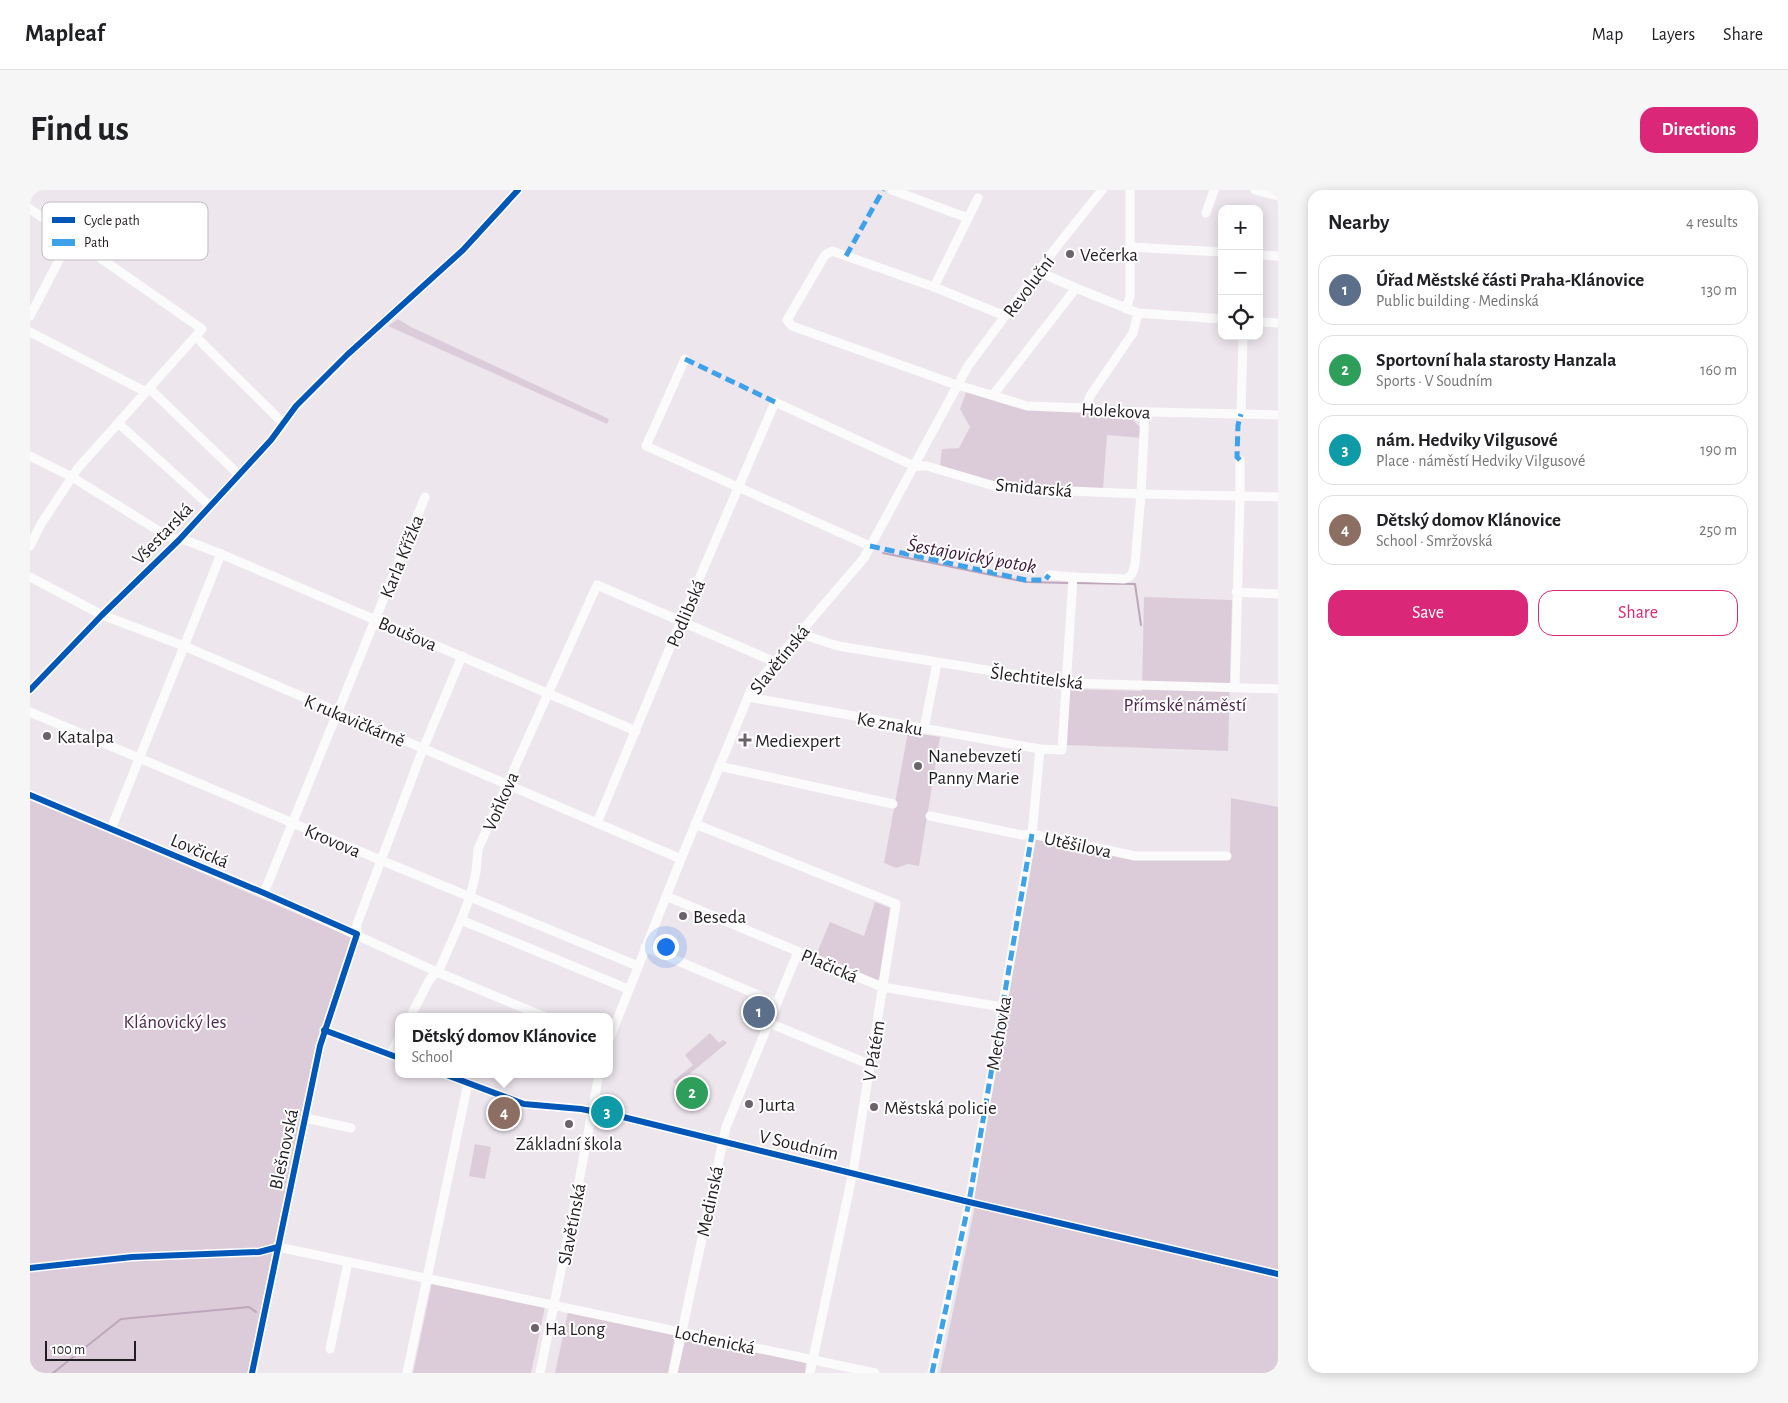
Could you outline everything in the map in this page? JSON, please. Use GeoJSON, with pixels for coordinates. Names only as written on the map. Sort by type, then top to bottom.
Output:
{"type":"FeatureCollection","features":[{"type":"Feature","properties":{"kind":"street"},"geometry":{"type":"LineString","coordinates":[[892,190],[968,218]]}},
{"type":"Feature","properties":{"kind":"street","name":"Revoluční"},"geometry":{"type":"LineString","coordinates":[[958,384],[972,361],[1005,316],[1102,190]]}},
{"type":"Feature","properties":{"kind":"street"},"geometry":{"type":"LineString","coordinates":[[1206,213],[1214,190]]}},
{"type":"Feature","properties":{"kind":"street"},"geometry":{"type":"LineString","coordinates":[[1255,190],[1278,196]]}},
{"type":"Feature","properties":{"kind":"street"},"geometry":{"type":"LineString","coordinates":[[1126,309],[1130,296],[1130,193]]}},
{"type":"Feature","properties":{"kind":"street"},"geometry":{"type":"LineString","coordinates":[[978,198],[934,287],[1005,316]]}},
{"type":"Feature","properties":{"kind":"street"},"geometry":{"type":"LineString","coordinates":[[30,209],[42,217]]}},
{"type":"Feature","properties":{"kind":"street"},"geometry":{"type":"LineString","coordinates":[[1130,247],[1218,252]]}},
{"type":"Feature","properties":{"kind":"street","name":"Holekova"},"geometry":{"type":"LineString","coordinates":[[934,287],[832,251],[825,255],[787,320],[792,326],[951,383],[1027,406],[1086,408],[1108,411],[1278,414]]}},
{"type":"Feature","properties":{"kind":"street"},"geometry":{"type":"LineString","coordinates":[[1263,255],[1278,256]]}},
{"type":"Feature","properties":{"kind":"street"},"geometry":{"type":"LineString","coordinates":[[30,316],[59,260]]}},
{"type":"Feature","properties":{"kind":"street"},"geometry":{"type":"LineString","coordinates":[[30,546],[72,477],[202,329],[104,260]]}},
{"type":"Feature","properties":{"kind":"street"},"geometry":{"type":"LineString","coordinates":[[1040,270],[1076,288],[1138,313],[1218,319]]}},
{"type":"Feature","properties":{"kind":"street"},"geometry":{"type":"LineString","coordinates":[[993,395],[1076,288]]}},
{"type":"Feature","properties":{"kind":"street"},"geometry":{"type":"LineString","coordinates":[[1086,408],[1090,396],[1133,333],[1138,313]]}},
{"type":"Feature","properties":{"kind":"street"},"geometry":{"type":"LineString","coordinates":[[1263,322],[1278,323]]}},
{"type":"Feature","properties":{"kind":"street"},"geometry":{"type":"LineString","coordinates":[[30,332],[148,390],[239,475]]}},
{"type":"Feature","properties":{"kind":"street"},"geometry":{"type":"LineString","coordinates":[[196,337],[283,423]]}},
{"type":"Feature","properties":{"kind":"street"},"geometry":{"type":"LineString","coordinates":[[1241,414],[1243,340]]}},
{"type":"Feature","properties":{"kind":"street"},"geometry":{"type":"LineString","coordinates":[[685,359],[646,446],[870,546]]}},
{"type":"Feature","properties":{"kind":"street","name":"Slavětínská"},"geometry":{"type":"LineString","coordinates":[[613,1029],[751,690],[864,558],[958,384]]}},
{"type":"Feature","properties":{"kind":"street","name":"Všestarská"},"geometry":{"type":"LineString","coordinates":[[30,690],[102,615],[179,540],[272,440],[296,406],[310,392]]}},
{"type":"Feature","properties":{"kind":"street","name":"Smidarská"},"geometry":{"type":"LineString","coordinates":[[775,402],[914,466],[927,466],[1001,488],[1278,497]]}},
{"type":"Feature","properties":{"kind":"street","name":"Podlibská"},"geometry":{"type":"LineString","coordinates":[[597,823],[775,402]]}},
{"type":"Feature","properties":{"kind":"street"},"geometry":{"type":"LineString","coordinates":[[1049,576],[1073,582],[1126,579],[1132,574],[1135,564],[1141,494],[1145,412]]}},
{"type":"Feature","properties":{"kind":"street"},"geometry":{"type":"LineString","coordinates":[[118,423],[210,506]]}},
{"type":"Feature","properties":{"kind":"street","name":"Boušova"},"geometry":{"type":"LineString","coordinates":[[30,456],[72,477],[167,536],[185,540],[221,554],[549,692],[636,731]]}},
{"type":"Feature","properties":{"kind":"street"},"geometry":{"type":"LineString","coordinates":[[1234,687],[1240,460]]}},
{"type":"Feature","properties":{"kind":"street","name":"Karla Křížka"},"geometry":{"type":"LineString","coordinates":[[264,893],[425,497]]}},
{"type":"Feature","properties":{"kind":"street"},"geometry":{"type":"LineString","coordinates":[[111,829],[221,554]]}},
{"type":"Feature","properties":{"kind":"street","name":"K rukavičkárně"},"geometry":{"type":"LineString","coordinates":[[30,577],[102,615],[184,646],[681,859]]}},
{"type":"Feature","properties":{"kind":"street"},"geometry":{"type":"LineString","coordinates":[[1067,683],[1073,582]]}},
{"type":"Feature","properties":{"kind":"street","name":"Voňkova"},"geometry":{"type":"LineString","coordinates":[[412,1013],[430,979],[440,968],[461,920],[470,897],[478,849],[597,585],[681,621]]}},
{"type":"Feature","properties":{"kind":"street"},"geometry":{"type":"LineString","coordinates":[[1236,592],[1278,594]]}},
{"type":"Feature","properties":{"kind":"street"},"geometry":{"type":"LineString","coordinates":[[681,621],[775,662]]}},
{"type":"Feature","properties":{"kind":"street","name":"Šlechtitelská"},"geometry":{"type":"LineString","coordinates":[[802,631],[810,637],[838,646],[1067,683],[1278,689]]}},
{"type":"Feature","properties":{"kind":"street","name":"Blešnovská"},"geometry":{"type":"LineString","coordinates":[[252,1373],[324,1030],[357,934],[357,924],[423,749],[462,656]]}},
{"type":"Feature","properties":{"kind":"street"},"geometry":{"type":"LineString","coordinates":[[924,729],[937,663]]}},
{"type":"Feature","properties":{"kind":"street","name":"Ke znaku"},"geometry":{"type":"LineString","coordinates":[[748,697],[1040,749],[1062,750],[1067,683]]}},
{"type":"Feature","properties":{"kind":"street","name":"Krovova"},"geometry":{"type":"LineString","coordinates":[[30,712],[638,966]]}},
{"type":"Feature","properties":{"kind":"street","name":"Mechovka"},"geometry":{"type":"LineString","coordinates":[[932,1373],[969,1202],[1032,834],[1040,749]]}},
{"type":"Feature","properties":{"kind":"street"},"geometry":{"type":"LineString","coordinates":[[719,766],[893,804]]}},
{"type":"Feature","properties":{"kind":"street","name":"Lovčická"},"geometry":{"type":"LineString","coordinates":[[30,795],[264,893],[437,972],[535,1013]]}},
{"type":"Feature","properties":{"kind":"street","name":"Utěšilova"},"geometry":{"type":"LineString","coordinates":[[930,816],[1022,835],[1032,834],[1135,856],[1228,856]]}},
{"type":"Feature","properties":{"kind":"street","name":"V Pátém"},"geometry":{"type":"LineString","coordinates":[[695,824],[896,904],[853,1172],[810,1373]]}},
{"type":"Feature","properties":{"kind":"street","name":"Plačická"},"geometry":{"type":"LineString","coordinates":[[666,896],[882,987],[1002,1007]]}},
{"type":"Feature","properties":{"kind":"street"},"geometry":{"type":"LineString","coordinates":[[461,920],[628,989]]}},
{"type":"Feature","properties":{"kind":"street"},"geometry":{"type":"LineString","coordinates":[[645,947],[777,1003]]}},
{"type":"Feature","properties":{"kind":"street","name":"Medinská"},"geometry":{"type":"LineString","coordinates":[[673,1373],[726,1127],[798,952]]}},
{"type":"Feature","properties":{"kind":"street"},"geometry":{"type":"LineString","coordinates":[[769,1023],[871,1065]]}},
{"type":"Feature","properties":{"kind":"street"},"geometry":{"type":"LineString","coordinates":[[324,1030],[394,1056]]}},
{"type":"Feature","properties":{"kind":"street","name":"V Soudním"},"geometry":{"type":"LineString","coordinates":[[456,1078],[524,1104],[592,1111],[622,1117],[853,1172],[969,1202]]}},
{"type":"Feature","properties":{"kind":"street","name":"Slavětínská"},"geometry":{"type":"LineString","coordinates":[[540,1373],[598,1078]]}},
{"type":"Feature","properties":{"kind":"street"},"geometry":{"type":"LineString","coordinates":[[407,1373],[468,1082]]}},
{"type":"Feature","properties":{"kind":"street"},"geometry":{"type":"LineString","coordinates":[[305,1118],[351,1128]]}},
{"type":"Feature","properties":{"kind":"street","name":"Lochenická"},"geometry":{"type":"LineString","coordinates":[[278,1247],[875,1373]]}},
{"type":"Feature","properties":{"kind":"street"},"geometry":{"type":"LineString","coordinates":[[330,1349],[348,1262]]}},
{"type":"Feature","properties":{"kind":"green space"},"geometry":{"type":"Polygon","coordinates":[[[398,319],[411,327],[609,419],[607,424],[388,326],[398,319]]]}},
{"type":"Feature","properties":{"kind":"green space"},"geometry":{"type":"Polygon","coordinates":[[[967,390],[1040,411],[1128,415],[1140,427],[1142,438],[1107,435],[1103,489],[1006,485],[940,466],[942,449],[959,448],[970,427],[960,409],[967,390]]]}},
{"type":"Feature","properties":{"kind":"green space","name":"Přímské náměstí"},"geometry":{"type":"Polygon","coordinates":[[[1144,597],[1232,600],[1228,751],[1065,745],[1070,689],[1142,691],[1144,597]]]}},
{"type":"Feature","properties":{"kind":"green space"},"geometry":{"type":"Polygon","coordinates":[[[908,732],[940,737],[919,866],[908,864],[896,868],[884,863],[908,732]]]}},
{"type":"Feature","properties":{"kind":"green space"},"geometry":{"type":"Polygon","coordinates":[[[1231,798],[1278,807],[1278,1373],[940,1373],[974,1211],[982,1150],[1036,838],[1133,859],[1230,856],[1231,798]]]}},
{"type":"Feature","properties":{"kind":"green space","name":"Klánovický les"},"geometry":{"type":"Polygon","coordinates":[[[30,799],[351,937],[322,1026],[248,1373],[30,1373],[30,799]]]}},
{"type":"Feature","properties":{"kind":"green space"},"geometry":{"type":"Polygon","coordinates":[[[875,902],[890,908],[879,979],[877,980],[816,955],[830,922],[864,936],[875,902]]]}},
{"type":"Feature","properties":{"kind":"green space"},"geometry":{"type":"Polygon","coordinates":[[[710,1033],[719,1043],[723,1040],[727,1043],[676,1085],[673,1081],[693,1065],[685,1055],[710,1033]]]}},
{"type":"Feature","properties":{"kind":"green space"},"geometry":{"type":"Polygon","coordinates":[[[475,1144],[491,1147],[485,1179],[469,1176],[475,1144]]]}},
{"type":"Feature","properties":{"kind":"green space"},"geometry":{"type":"Polygon","coordinates":[[[432,1283],[545,1307],[531,1373],[413,1373],[432,1283]]]}},
{"type":"Feature","properties":{"kind":"green space"},"geometry":{"type":"Polygon","coordinates":[[[568,1312],[675,1335],[668,1373],[555,1373],[568,1312]]]}},
{"type":"Feature","properties":{"kind":"green space"},"geometry":{"type":"Polygon","coordinates":[[[686,1337],[806,1362],[805,1373],[677,1373],[686,1337]]]}},
{"type":"Feature","properties":{"kind":"waterway","name":"Šestajovický potok"},"geometry":{"type":"LineString","coordinates":[[883,553],[1026,582],[1070,583]]}},
{"type":"Feature","properties":{"kind":"waterway","name":"Šestajovický potok"},"geometry":{"type":"LineString","coordinates":[[1075,583],[1135,584],[1141,625]]}},
{"type":"Feature","properties":{"kind":"waterway"},"geometry":{"type":"LineString","coordinates":[[53,1373],[121,1319],[249,1307],[256,1312]]}},
{"type":"Feature","properties":{"kind":"marked path"},"geometry":{"type":"LineString","coordinates":[[846,256],[883,190]]}},
{"type":"Feature","properties":{"kind":"marked path"},"geometry":{"type":"LineString","coordinates":[[685,359],[775,402]]}},
{"type":"Feature","properties":{"kind":"marked path"},"geometry":{"type":"LineString","coordinates":[[1240,460],[1237,457],[1238,425],[1241,414]]}},
{"type":"Feature","properties":{"kind":"marked path"},"geometry":{"type":"LineString","coordinates":[[870,546],[1026,580],[1045,580],[1049,575]]}},
{"type":"Feature","properties":{"kind":"marked path"},"geometry":{"type":"LineString","coordinates":[[932,1373],[969,1202],[1032,834]]}},
{"type":"Feature","properties":{"kind":"cycle path"},"geometry":{"type":"LineString","coordinates":[[30,690],[102,615],[179,540],[271,440],[296,406],[347,355],[463,250],[518,190]]}},
{"type":"Feature","properties":{"kind":"cycle path"},"geometry":{"type":"LineString","coordinates":[[30,795],[357,934],[320,1046],[252,1373]]}},
{"type":"Feature","properties":{"kind":"cycle path"},"geometry":{"type":"LineString","coordinates":[[324,1030],[395,1057]]}},
{"type":"Feature","properties":{"kind":"cycle path"},"geometry":{"type":"LineString","coordinates":[[455,1078],[524,1104],[581,1109],[623,1117],[969,1202],[1278,1274]]}},
{"type":"Feature","properties":{"kind":"cycle path"},"geometry":{"type":"LineString","coordinates":[[30,1268],[132,1257],[259,1252],[278,1247]]}},
{"type":"Feature","properties":{"kind":"place","name":"Večerka"},"geometry":{"type":"Point","coordinates":[1070,254]}},
{"type":"Feature","properties":{"kind":"place","name":"Katalpa"},"geometry":{"type":"Point","coordinates":[47,736]}},
{"type":"Feature","properties":{"kind":"place","name":"Mediexpert"},"geometry":{"type":"Point","coordinates":[745,740]}},
{"type":"Feature","properties":{"kind":"place","name":"Nanebevzetí Panny Marie"},"geometry":{"type":"Point","coordinates":[918,766]}},
{"type":"Feature","properties":{"kind":"place","name":"Beseda"},"geometry":{"type":"Point","coordinates":[683,916]}},
{"type":"Feature","properties":{"kind":"place","name":"Úřad Městské části Praha-Klánovice"},"geometry":{"type":"Point","coordinates":[759,1012]}},
{"type":"Feature","properties":{"kind":"place","name":"Sportovní hala starosty Hanzala"},"geometry":{"type":"Point","coordinates":[692,1093]}},
{"type":"Feature","properties":{"kind":"place","name":"Jurta"},"geometry":{"type":"Point","coordinates":[749,1104]}},
{"type":"Feature","properties":{"kind":"place","name":"Městská policie"},"geometry":{"type":"Point","coordinates":[874,1107]}},
{"type":"Feature","properties":{"kind":"place","name":"nám. Hedviky Vilgusové"},"geometry":{"type":"Point","coordinates":[607,1112]}},
{"type":"Feature","properties":{"kind":"place","name":"Dětský domov Klánovice"},"geometry":{"type":"Point","coordinates":[504,1113]}},
{"type":"Feature","properties":{"kind":"place","name":"Základní škola"},"geometry":{"type":"Point","coordinates":[569,1124]}},
{"type":"Feature","properties":{"kind":"place","name":"Ha Long"},"geometry":{"type":"Point","coordinates":[535,1328]}}]}
